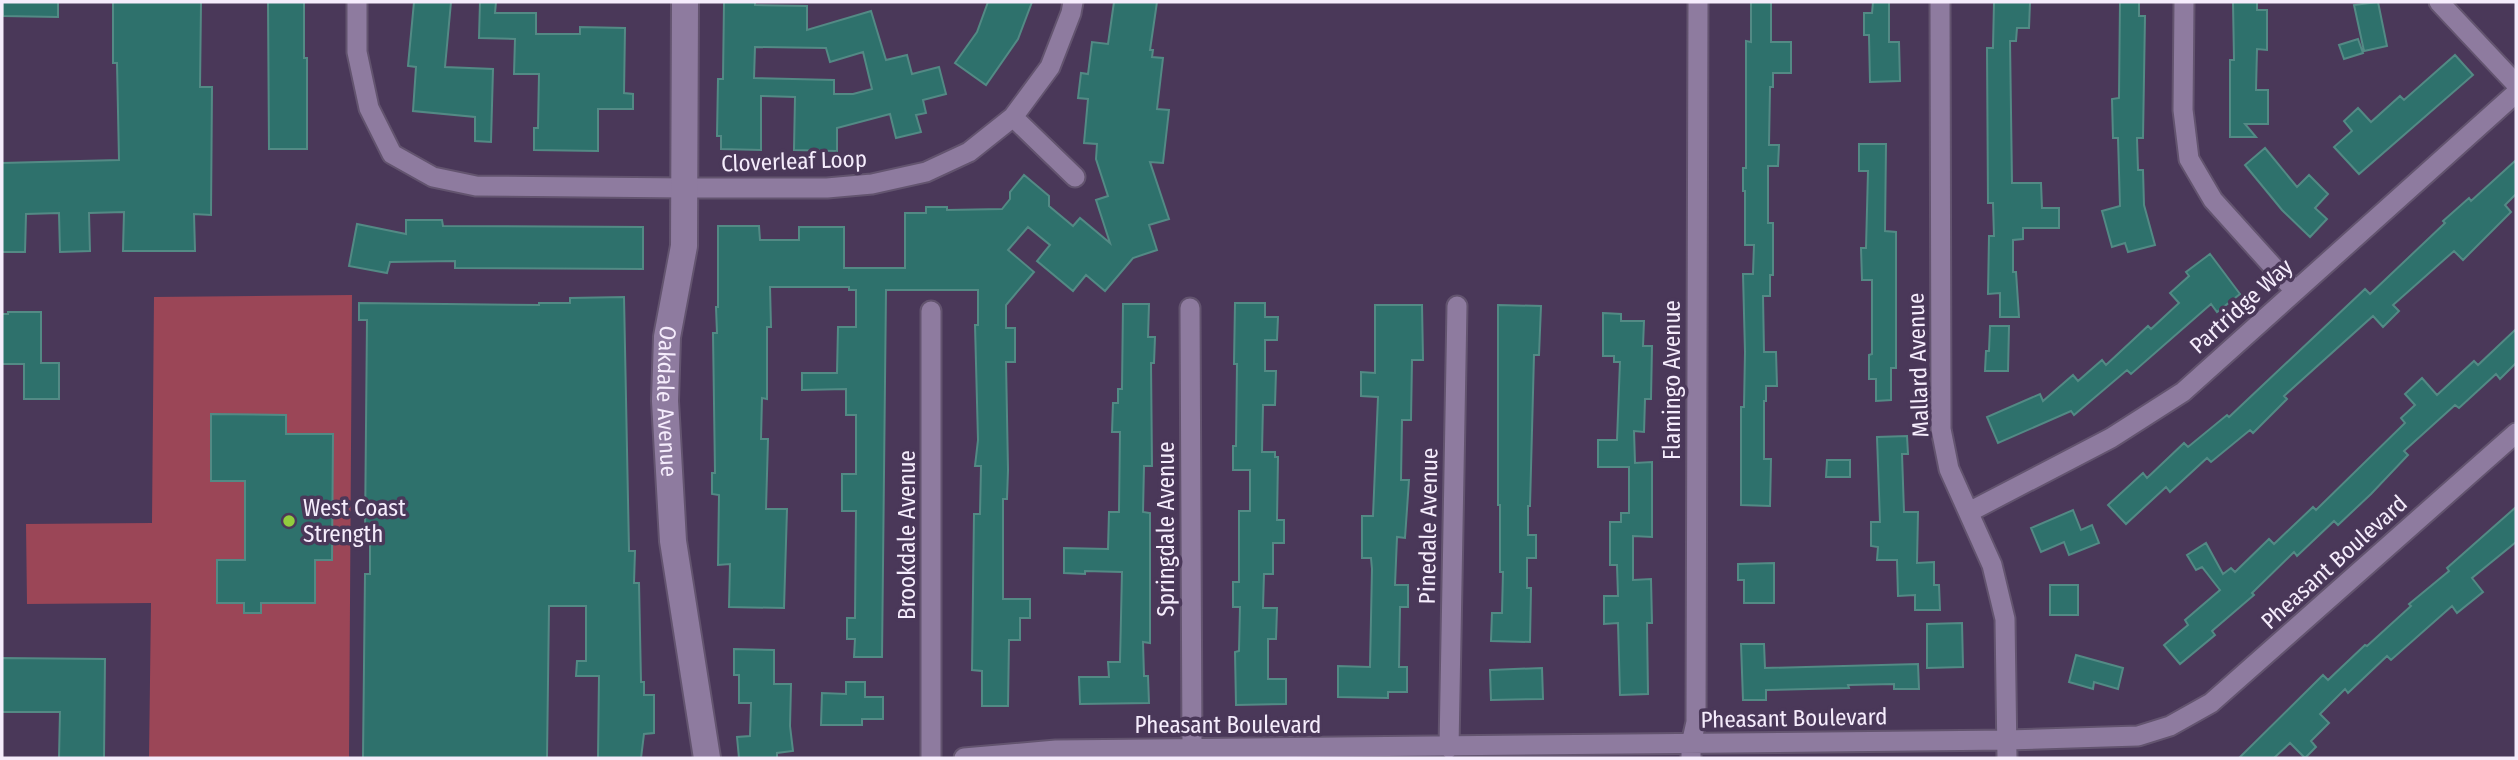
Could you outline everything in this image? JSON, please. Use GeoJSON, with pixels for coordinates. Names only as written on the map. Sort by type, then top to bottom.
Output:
{"type":"FeatureCollection","features":[{"type":"Feature","properties":{"kind":"street","name":"Cloverleaf Loop"},"geometry":{"type":"LineString","coordinates":[[357,2],[357,52],[369,108],[392,154],[433,177],[477,186],[685,188],[827,188],[872,184],[926,172],[969,152],[1013,117],[1050,67],[1073,2]]}},
{"type":"Feature","properties":{"kind":"street","name":"Oakdale Avenue"},"geometry":{"type":"LineString","coordinates":[[685,2],[684,247],[667,337],[665,401],[673,541],[707,758]]}},
{"type":"Feature","properties":{"kind":"street","name":"Flamingo Avenue"},"geometry":{"type":"LineString","coordinates":[[1691,751],[1696,722],[1698,2]]}},
{"type":"Feature","properties":{"kind":"street","name":"Mallard Avenue"},"geometry":{"type":"LineString","coordinates":[[1940,2],[1941,429],[1949,469],[1992,565],[2005,619],[2007,749]]}},
{"type":"Feature","properties":{"kind":"street"},"geometry":{"type":"LineString","coordinates":[[2184,2],[2183,110],[2189,159],[2213,200],[2295,290]]}},
{"type":"Feature","properties":{"kind":"street"},"geometry":{"type":"LineString","coordinates":[[2439,2],[2516,83]]}},
{"type":"Feature","properties":{"kind":"street","name":"Partridge Way"},"geometry":{"type":"LineString","coordinates":[[1969,512],[2111,438],[2183,392],[2516,93]]}},
{"type":"Feature","properties":{"kind":"street"},"geometry":{"type":"LineString","coordinates":[[1013,117],[1075,177]]}},
{"type":"Feature","properties":{"kind":"street","name":"Pinedale Avenue"},"geometry":{"type":"LineString","coordinates":[[1457,306],[1462,751]]}},
{"type":"Feature","properties":{"kind":"street","name":"Springdale Avenue"},"geometry":{"type":"LineString","coordinates":[[1190,308],[1192,750]]}},
{"type":"Feature","properties":{"kind":"street","name":"Brookdale Avenue"},"geometry":{"type":"LineString","coordinates":[[931,311],[931,758]]}},
{"type":"Feature","properties":{"kind":"street","name":"Pheasant Boulevard"},"geometry":{"type":"LineString","coordinates":[[968,758],[1056,750],[1192,750],[1219,754],[2007,749],[2138,736],[2170,726],[2211,703],[2516,433]]}},
{"type":"Feature","properties":{"kind":"shaded area"},"geometry":{"type":"Polygon","coordinates":[[[352,295],[349,758],[149,758],[151,603],[27,604],[26,524],[152,523],[154,297],[352,295]]]}},
{"type":"Feature","properties":{"kind":"building"},"geometry":{"type":"Polygon","coordinates":[[[3,2],[58,2],[58,17],[3,16],[3,2]]]}},
{"type":"Feature","properties":{"kind":"building"},"geometry":{"type":"Polygon","coordinates":[[[113,2],[201,2],[200,87],[212,87],[211,215],[194,214],[195,251],[123,251],[124,212],[89,213],[90,251],[60,252],[59,213],[26,214],[25,252],[2,252],[2,163],[119,160],[117,63],[113,63],[113,2]]]}},
{"type":"Feature","properties":{"kind":"building"},"geometry":{"type":"Polygon","coordinates":[[[268,2],[304,2],[307,149],[269,149],[268,2]]]}},
{"type":"Feature","properties":{"kind":"building"},"geometry":{"type":"Polygon","coordinates":[[[414,2],[451,2],[445,67],[493,69],[491,142],[475,141],[475,117],[413,111],[416,67],[408,66],[414,2]]]}},
{"type":"Feature","properties":{"kind":"building"},"geometry":{"type":"Polygon","coordinates":[[[480,2],[496,2],[495,13],[536,13],[536,34],[580,34],[580,27],[625,28],[624,93],[633,94],[633,109],[598,109],[598,151],[534,150],[534,128],[538,128],[539,74],[514,74],[515,39],[479,38],[480,2]]]}},
{"type":"Feature","properties":{"kind":"building"},"geometry":{"type":"Polygon","coordinates":[[[724,2],[755,2],[755,5],[807,6],[807,30],[871,11],[886,60],[907,55],[912,74],[939,67],[946,94],[923,100],[926,113],[916,115],[921,132],[896,138],[890,114],[837,128],[837,151],[794,150],[795,97],[761,96],[761,150],[721,149],[721,136],[717,136],[718,79],[723,79],[724,2]],[[755,47],[754,78],[834,80],[834,94],[853,94],[872,89],[863,52],[830,62],[826,48],[755,47]]]}},
{"type":"Feature","properties":{"kind":"building"},"geometry":{"type":"Polygon","coordinates":[[[988,2],[1032,2],[1018,39],[986,85],[955,63],[977,32],[988,2]]]}},
{"type":"Feature","properties":{"kind":"building"},"geometry":{"type":"Polygon","coordinates":[[[1114,2],[1157,2],[1150,50],[1153,50],[1152,57],[1163,58],[1157,109],[1169,110],[1163,163],[1150,162],[1169,219],[1149,225],[1157,250],[1133,258],[1105,291],[1086,275],[1073,291],[1037,261],[1050,245],[1028,227],[1008,250],[1034,272],[1006,305],[1006,328],[1015,328],[1015,362],[1006,362],[1008,470],[1007,499],[1003,499],[1003,599],[1030,599],[1030,618],[1020,618],[1020,640],[1009,640],[1008,706],[982,706],[982,671],[972,670],[974,514],[980,514],[981,466],[975,466],[978,440],[975,325],[978,325],[978,290],[886,290],[882,657],[854,657],[855,639],[847,639],[847,618],[855,618],[856,511],[842,511],[842,474],[856,474],[856,415],[846,415],[846,389],[802,390],[802,373],[837,373],[838,327],[856,327],[856,290],[849,290],[849,287],[770,287],[767,399],[762,398],[761,439],[768,439],[766,509],[787,509],[784,608],[729,607],[730,564],[718,565],[719,495],[712,494],[712,473],[715,473],[713,333],[717,333],[718,226],[759,226],[760,240],[799,240],[799,227],[844,227],[844,268],[905,268],[905,213],[926,213],[926,207],[947,207],[947,210],[1002,209],[1010,199],[1010,192],[1024,175],[1049,196],[1049,206],[1073,226],[1080,218],[1110,243],[1096,200],[1108,196],[1096,159],[1097,144],[1084,143],[1088,99],[1078,98],[1081,73],[1088,74],[1092,42],[1108,44],[1114,2]]]}},
{"type":"Feature","properties":{"kind":"building"},"geometry":{"type":"Polygon","coordinates":[[[1751,2],[1771,2],[1771,42],[1791,42],[1791,73],[1773,73],[1773,87],[1770,87],[1769,145],[1779,145],[1778,166],[1768,166],[1768,223],[1773,223],[1773,275],[1770,275],[1770,296],[1763,296],[1764,352],[1776,352],[1777,386],[1766,386],[1764,401],[1764,459],[1771,459],[1770,506],[1741,505],[1741,407],[1744,407],[1745,352],[1743,274],[1753,274],[1754,245],[1745,245],[1743,191],[1743,168],[1746,168],[1746,41],[1751,42],[1751,2]]]}},
{"type":"Feature","properties":{"kind":"building"},"geometry":{"type":"Polygon","coordinates":[[[1873,2],[1889,2],[1889,42],[1899,42],[1900,81],[1870,82],[1869,35],[1864,35],[1864,13],[1872,13],[1873,2]]]}},
{"type":"Feature","properties":{"kind":"building"},"geometry":{"type":"Polygon","coordinates":[[[1994,2],[2030,2],[2029,28],[2017,28],[2016,41],[2010,41],[2012,183],[2041,183],[2042,208],[2059,208],[2059,228],[2023,228],[2023,239],[2013,240],[2013,272],[2016,272],[2019,317],[2000,317],[2000,293],[1988,294],[1989,236],[1994,236],[1993,203],[1988,203],[1987,48],[1993,48],[1994,2]]]}},
{"type":"Feature","properties":{"kind":"building"},"geometry":{"type":"Polygon","coordinates":[[[2120,2],[2139,2],[2139,16],[2145,16],[2143,138],[2137,138],[2138,170],[2143,170],[2144,205],[2155,245],[2128,252],[2125,243],[2112,247],[2102,211],[2120,206],[2118,138],[2113,138],[2112,99],[2119,98],[2120,2]]]}},
{"type":"Feature","properties":{"kind":"building"},"geometry":{"type":"Polygon","coordinates":[[[2233,2],[2257,2],[2257,10],[2267,10],[2267,50],[2257,49],[2256,90],[2268,90],[2268,124],[2245,124],[2256,137],[2230,137],[2230,60],[2234,60],[2233,2]]]}},
{"type":"Feature","properties":{"kind":"building"},"geometry":{"type":"Polygon","coordinates":[[[2378,2],[2387,46],[2364,51],[2354,5],[2378,2]]]}},
{"type":"Feature","properties":{"kind":"building"},"geometry":{"type":"Polygon","coordinates":[[[2358,39],[2363,53],[2344,59],[2339,45],[2358,39]]]}},
{"type":"Feature","properties":{"kind":"building"},"geometry":{"type":"Polygon","coordinates":[[[2455,55],[2473,75],[2359,174],[2334,147],[2352,131],[2344,121],[2358,108],[2371,122],[2400,96],[2404,100],[2455,55]]]}},
{"type":"Feature","properties":{"kind":"building"},"geometry":{"type":"Polygon","coordinates":[[[1859,144],[1886,144],[1885,231],[1896,232],[1896,368],[1891,368],[1891,400],[1876,401],[1876,379],[1869,379],[1869,355],[1872,354],[1872,280],[1862,280],[1861,248],[1866,248],[1868,171],[1859,171],[1859,144]]]}},
{"type":"Feature","properties":{"kind":"building"},"geometry":{"type":"Polygon","coordinates":[[[2265,148],[2297,187],[2309,175],[2328,194],[2315,208],[2327,219],[2310,237],[2282,210],[2245,165],[2265,148]]]}},
{"type":"Feature","properties":{"kind":"building"},"geometry":{"type":"Polygon","coordinates":[[[2516,160],[2516,194],[2505,205],[2511,212],[2463,260],[2454,251],[2393,305],[2399,311],[2383,327],[2373,316],[2284,396],[2287,399],[2253,433],[2250,430],[2211,462],[2207,458],[2170,492],[2166,487],[2126,524],[2108,505],[2143,473],[2147,478],[2184,443],[2188,447],[2227,415],[2229,417],[2365,289],[2370,294],[2445,223],[2443,221],[2469,198],[2471,201],[2516,160]]]}},
{"type":"Feature","properties":{"kind":"building"},"geometry":{"type":"Polygon","coordinates":[[[406,220],[442,220],[443,226],[643,227],[643,269],[455,268],[455,261],[390,262],[387,273],[349,266],[357,224],[406,234],[406,220]]]}},
{"type":"Feature","properties":{"kind":"building"},"geometry":{"type":"Polygon","coordinates":[[[2210,254],[2240,294],[2217,312],[2211,304],[2131,374],[2127,370],[2074,415],[2071,411],[1998,443],[1987,417],[2040,394],[2043,401],[2073,375],[2078,381],[2102,360],[2106,365],[2148,326],[2151,329],[2179,303],[2170,293],[2189,276],[2186,272],[2210,254]]]}},
{"type":"Feature","properties":{"kind":"building"},"geometry":{"type":"Polygon","coordinates":[[[624,297],[629,551],[635,551],[634,583],[639,583],[641,682],[644,682],[644,695],[654,695],[654,733],[644,734],[641,758],[598,758],[599,676],[576,676],[577,661],[586,661],[586,606],[549,606],[547,758],[363,758],[365,574],[370,574],[370,533],[365,533],[367,320],[359,320],[359,303],[539,305],[570,303],[570,298],[624,297]]]}},
{"type":"Feature","properties":{"kind":"building"},"geometry":{"type":"Polygon","coordinates":[[[1235,303],[1265,303],[1265,317],[1278,317],[1277,340],[1265,340],[1265,371],[1276,371],[1275,405],[1263,405],[1262,452],[1275,452],[1275,457],[1278,457],[1277,520],[1284,520],[1284,543],[1273,543],[1273,574],[1264,574],[1263,608],[1277,608],[1276,639],[1268,639],[1268,679],[1286,679],[1286,704],[1236,705],[1235,652],[1239,651],[1240,607],[1233,607],[1233,582],[1239,582],[1239,511],[1250,511],[1250,470],[1233,470],[1237,364],[1234,364],[1235,303]]]}},
{"type":"Feature","properties":{"kind":"building"},"geometry":{"type":"Polygon","coordinates":[[[1123,304],[1149,304],[1148,337],[1155,337],[1154,363],[1151,363],[1152,466],[1144,466],[1143,512],[1150,513],[1150,643],[1143,642],[1144,676],[1148,676],[1149,703],[1080,704],[1079,677],[1109,677],[1108,662],[1120,662],[1122,572],[1064,573],[1064,548],[1108,549],[1109,512],[1119,512],[1120,432],[1112,432],[1113,403],[1118,403],[1118,389],[1122,389],[1123,304]]]}},
{"type":"Feature","properties":{"kind":"building"},"geometry":{"type":"Polygon","coordinates":[[[1375,305],[1422,305],[1423,360],[1412,360],[1411,420],[1402,420],[1401,480],[1409,480],[1405,538],[1397,537],[1395,585],[1408,585],[1408,607],[1400,607],[1399,667],[1407,667],[1407,692],[1388,692],[1388,698],[1338,697],[1338,666],[1370,667],[1372,569],[1371,558],[1362,558],[1362,516],[1373,516],[1378,397],[1361,396],[1361,372],[1375,373],[1375,305]]]}},
{"type":"Feature","properties":{"kind":"building"},"geometry":{"type":"Polygon","coordinates":[[[1498,305],[1541,306],[1539,355],[1534,355],[1528,506],[1528,535],[1536,535],[1536,558],[1527,558],[1527,588],[1531,588],[1530,642],[1491,641],[1492,613],[1502,613],[1503,572],[1500,572],[1498,505],[1498,305]]]}},
{"type":"Feature","properties":{"kind":"building"},"geometry":{"type":"Polygon","coordinates":[[[41,312],[41,363],[59,363],[59,399],[24,399],[24,364],[2,364],[2,314],[41,312]]]}},
{"type":"Feature","properties":{"kind":"building"},"geometry":{"type":"Polygon","coordinates":[[[1603,313],[1621,314],[1621,321],[1644,321],[1643,346],[1652,346],[1651,399],[1645,399],[1644,432],[1634,431],[1635,463],[1652,462],[1652,537],[1633,536],[1633,580],[1651,579],[1652,623],[1647,623],[1648,694],[1620,695],[1618,623],[1604,624],[1604,596],[1618,596],[1617,565],[1610,565],[1610,522],[1621,522],[1621,513],[1629,513],[1629,467],[1598,467],[1598,440],[1617,440],[1620,362],[1614,362],[1614,356],[1603,356],[1603,313]]]}},
{"type":"Feature","properties":{"kind":"building"},"geometry":{"type":"Polygon","coordinates":[[[1990,326],[2009,326],[2008,371],[1985,371],[1990,326]]]}},
{"type":"Feature","properties":{"kind":"building"},"geometry":{"type":"Polygon","coordinates":[[[2516,329],[2516,363],[2500,379],[2496,374],[2459,408],[2455,405],[2404,451],[2408,455],[2371,494],[2338,525],[2334,521],[2297,556],[2294,552],[2252,593],[2254,595],[2212,631],[2215,635],[2180,664],[2164,645],[2188,625],[2185,620],[2220,590],[2202,567],[2196,570],[2187,555],[2206,543],[2223,574],[2231,568],[2235,572],[2269,539],[2274,544],[2313,507],[2316,510],[2405,423],[2401,418],[2415,405],[2405,394],[2422,378],[2437,395],[2474,361],[2478,365],[2516,329]]]}},
{"type":"Feature","properties":{"kind":"building","name":"West Coast Strength"},"geometry":{"type":"Polygon","coordinates":[[[211,414],[286,415],[286,434],[333,434],[332,560],[315,560],[315,603],[261,603],[261,613],[244,613],[244,603],[217,603],[217,560],[245,560],[245,481],[211,481],[211,414]]]}},
{"type":"Feature","properties":{"kind":"building"},"geometry":{"type":"Polygon","coordinates":[[[1907,436],[1908,454],[1902,454],[1904,512],[1918,512],[1917,563],[1934,562],[1934,585],[1939,585],[1940,610],[1915,610],[1915,595],[1898,596],[1897,560],[1877,560],[1878,547],[1871,546],[1871,522],[1880,522],[1877,437],[1907,436]]]}},
{"type":"Feature","properties":{"kind":"building"},"geometry":{"type":"Polygon","coordinates":[[[1827,460],[1850,460],[1850,477],[1826,477],[1827,460]]]}},
{"type":"Feature","properties":{"kind":"building"},"geometry":{"type":"Polygon","coordinates":[[[2516,507],[2516,542],[2472,578],[2483,592],[2457,613],[2452,606],[2391,660],[2387,656],[2348,693],[2345,689],[2320,714],[2329,723],[2311,741],[2316,747],[2305,758],[2290,743],[2274,758],[2239,758],[2323,675],[2328,680],[2516,507]]]}},
{"type":"Feature","properties":{"kind":"building"},"geometry":{"type":"Polygon","coordinates":[[[2073,510],[2081,530],[2092,525],[2099,543],[2069,555],[2064,542],[2041,552],[2031,528],[2073,510]]]}},
{"type":"Feature","properties":{"kind":"building"},"geometry":{"type":"Polygon","coordinates":[[[1774,563],[1774,603],[1744,603],[1744,580],[1738,580],[1738,564],[1774,563]]]}},
{"type":"Feature","properties":{"kind":"building"},"geometry":{"type":"Polygon","coordinates":[[[2050,585],[2078,585],[2078,615],[2050,615],[2050,585]]]}},
{"type":"Feature","properties":{"kind":"building"},"geometry":{"type":"Polygon","coordinates":[[[1962,623],[1963,667],[1927,668],[1927,624],[1962,623]]]}},
{"type":"Feature","properties":{"kind":"building"},"geometry":{"type":"Polygon","coordinates":[[[1741,644],[1764,644],[1765,668],[1918,664],[1919,689],[1894,689],[1894,684],[1766,690],[1766,700],[1743,700],[1741,644]]]}},
{"type":"Feature","properties":{"kind":"building"},"geometry":{"type":"Polygon","coordinates":[[[734,649],[774,650],[774,684],[791,684],[790,726],[793,751],[777,753],[777,758],[739,758],[737,737],[750,736],[751,703],[739,703],[739,675],[734,675],[734,649]]]}},
{"type":"Feature","properties":{"kind":"building"},"geometry":{"type":"Polygon","coordinates":[[[2076,655],[2123,668],[2118,689],[2094,682],[2093,689],[2069,682],[2076,655]]]}},
{"type":"Feature","properties":{"kind":"building"},"geometry":{"type":"Polygon","coordinates":[[[2,658],[105,659],[104,758],[59,758],[60,712],[2,712],[2,658]]]}},
{"type":"Feature","properties":{"kind":"building"},"geometry":{"type":"Polygon","coordinates":[[[1542,668],[1543,699],[1491,700],[1490,670],[1542,668]]]}},
{"type":"Feature","properties":{"kind":"building"},"geometry":{"type":"Polygon","coordinates":[[[846,682],[865,682],[865,697],[883,697],[883,719],[862,719],[862,725],[821,725],[822,693],[846,694],[846,682]]]}},
{"type":"Feature","properties":{"kind":"place","name":"West Coast Strength"},"geometry":{"type":"Point","coordinates":[289,521]}}]}
